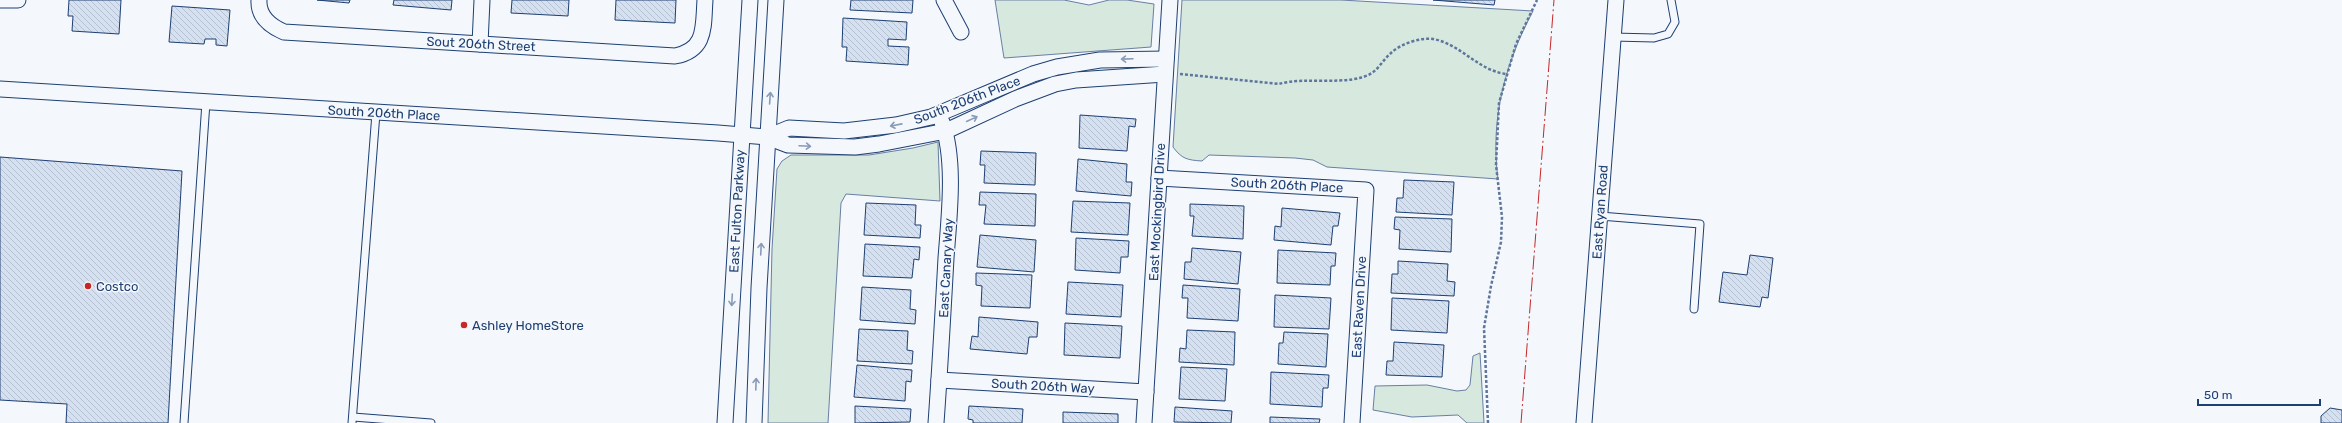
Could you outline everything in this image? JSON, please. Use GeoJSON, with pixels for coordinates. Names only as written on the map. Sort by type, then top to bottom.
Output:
{"type":"FeatureCollection","features":[{"type":"Feature","properties":{"kind":"street"},"geometry":{"type":"LineString","coordinates":[[0,0],[18,0]]}},
{"type":"Feature","properties":{"kind":"street","name":"Sout 206th Street"},"geometry":{"type":"LineString","coordinates":[[259,0],[262,13],[267,22],[284,32],[675,56],[684,54],[696,46],[703,31],[705,0]]}},
{"type":"Feature","properties":{"kind":"street"},"geometry":{"type":"LineString","coordinates":[[480,44],[482,0]]}},
{"type":"Feature","properties":{"kind":"street","name":"East Fulton Parkway"},"geometry":{"type":"LineString","coordinates":[[725,423],[750,0]]}},
{"type":"Feature","properties":{"kind":"street","name":"East Fulton Parkway"},"geometry":{"type":"LineString","coordinates":[[754,423],[759,288],[776,0]]}},
{"type":"Feature","properties":{"kind":"street"},"geometry":{"type":"LineString","coordinates":[[944,0],[961,32]]}},
{"type":"Feature","properties":{"kind":"street","name":"East Mockingbird Drive"},"geometry":{"type":"LineString","coordinates":[[1144,423],[1170,0]]}},
{"type":"Feature","properties":{"kind":"street","name":"East Ryan Road"},"geometry":{"type":"LineString","coordinates":[[1584,423],[1616,0]]}},
{"type":"Feature","properties":{"kind":"street","name":"South 206th Place"},"geometry":{"type":"LineString","coordinates":[[767,137],[789,128],[844,130],[896,125],[939,113],[1033,74],[1057,67],[1100,60],[1166,67]]}},
{"type":"Feature","properties":{"kind":"street","name":"South 206th Place"},"geometry":{"type":"LineString","coordinates":[[0,89],[741,135],[767,137],[788,145],[855,147],[899,142],[946,132],[1015,99],[1055,84],[1166,67]]}},
{"type":"Feature","properties":{"kind":"street","name":"East Canary Way"},"geometry":{"type":"LineString","coordinates":[[936,423],[949,210],[946,132],[939,113]]}},
{"type":"Feature","properties":{"kind":"street","name":"South 206th Place"},"geometry":{"type":"LineString","coordinates":[[1159,178],[1366,190]]}},
{"type":"Feature","properties":{"kind":"street","name":"East Raven Drive"},"geometry":{"type":"LineString","coordinates":[[1352,423],[1366,190]]}},
{"type":"Feature","properties":{"kind":"street","name":"South 206th Way"},"geometry":{"type":"LineString","coordinates":[[939,380],[1146,392]]}},
{"type":"Feature","properties":{"kind":"lane"},"geometry":{"type":"LineString","coordinates":[[1613,37],[1654,38],[1668,34],[1675,22],[1671,0]]}},
{"type":"Feature","properties":{"kind":"lane"},"geometry":{"type":"LineString","coordinates":[[184,423],[206,102]]}},
{"type":"Feature","properties":{"kind":"lane"},"geometry":{"type":"LineString","coordinates":[[376,113],[353,420],[431,423]]}},
{"type":"Feature","properties":{"kind":"lane"},"geometry":{"type":"LineString","coordinates":[[1600,216],[1700,224],[1694,309]]}},
{"type":"Feature","properties":{"kind":"path"},"geometry":{"type":"LineString","coordinates":[[1488,423],[1484,328],[1491,286],[1501,242],[1502,218],[1496,165],[1499,103],[1506,74],[1516,44],[1537,0]]}},
{"type":"Feature","properties":{"kind":"path"},"geometry":{"type":"LineString","coordinates":[[1166,67],[1186,74],[1279,84],[1289,81],[1332,81],[1359,78],[1372,72],[1392,51],[1402,46],[1433,39],[1461,51],[1483,67],[1506,74]]}},
{"type":"Feature","properties":{"kind":"shaded area"},"geometry":{"type":"Polygon","coordinates":[[[995,0],[1064,0],[1089,5],[1109,0],[1127,0],[1154,4],[1151,47],[1004,58],[995,0]]]}},
{"type":"Feature","properties":{"kind":"shaded area"},"geometry":{"type":"Polygon","coordinates":[[[1182,0],[1341,0],[1533,11],[1515,51],[1502,92],[1496,134],[1498,179],[1327,167],[1313,160],[1295,158],[1209,155],[1202,161],[1189,159],[1182,156],[1173,147],[1182,0]]]}},
{"type":"Feature","properties":{"kind":"shaded area"},"geometry":{"type":"Polygon","coordinates":[[[938,142],[940,201],[846,194],[841,203],[828,423],[768,423],[772,249],[777,169],[782,161],[791,155],[869,155],[913,148],[938,142]]]}},
{"type":"Feature","properties":{"kind":"shaded area"},"geometry":{"type":"Polygon","coordinates":[[[1480,353],[1484,423],[1467,423],[1458,415],[1412,417],[1373,410],[1375,386],[1427,385],[1457,391],[1466,390],[1470,385],[1473,356],[1480,353]]]}},
{"type":"Feature","properties":{"kind":"building"},"geometry":{"type":"Polygon","coordinates":[[[69,0],[121,0],[119,34],[72,31],[73,16],[68,16],[69,0]]]}},
{"type":"Feature","properties":{"kind":"building"},"geometry":{"type":"Polygon","coordinates":[[[317,0],[350,0],[349,3],[317,0]]]}},
{"type":"Feature","properties":{"kind":"building"},"geometry":{"type":"Polygon","coordinates":[[[394,0],[452,0],[451,10],[393,5],[394,0]]]}},
{"type":"Feature","properties":{"kind":"building"},"geometry":{"type":"Polygon","coordinates":[[[512,0],[569,0],[568,16],[511,13],[512,0]]]}},
{"type":"Feature","properties":{"kind":"building"},"geometry":{"type":"Polygon","coordinates":[[[616,0],[676,0],[675,23],[615,20],[616,0]]]}},
{"type":"Feature","properties":{"kind":"building"},"geometry":{"type":"Polygon","coordinates":[[[851,0],[913,0],[912,13],[850,10],[851,0]]]}},
{"type":"Feature","properties":{"kind":"building"},"geometry":{"type":"Polygon","coordinates":[[[1433,0],[1495,0],[1494,5],[1433,0]]]}},
{"type":"Feature","properties":{"kind":"building"},"geometry":{"type":"Polygon","coordinates":[[[172,6],[230,10],[227,46],[216,45],[216,39],[205,39],[204,44],[169,42],[172,6]]]}},
{"type":"Feature","properties":{"kind":"building"},"geometry":{"type":"Polygon","coordinates":[[[843,18],[907,22],[906,40],[888,39],[888,46],[909,47],[908,65],[846,61],[847,47],[842,47],[843,18]]]}},
{"type":"Feature","properties":{"kind":"building"},"geometry":{"type":"Polygon","coordinates":[[[1080,115],[1136,119],[1135,127],[1129,126],[1127,151],[1079,148],[1080,115]]]}},
{"type":"Feature","properties":{"kind":"building"},"geometry":{"type":"Polygon","coordinates":[[[981,151],[1036,153],[1035,185],[984,183],[985,165],[980,165],[981,151]]]}},
{"type":"Feature","properties":{"kind":"building","name":"Costco"},"geometry":{"type":"Polygon","coordinates":[[[0,157],[182,171],[168,423],[66,423],[67,404],[0,400],[0,157]]]}},
{"type":"Feature","properties":{"kind":"building"},"geometry":{"type":"Polygon","coordinates":[[[1078,159],[1127,164],[1126,182],[1132,182],[1131,196],[1076,191],[1078,159]]]}},
{"type":"Feature","properties":{"kind":"building"},"geometry":{"type":"Polygon","coordinates":[[[1404,180],[1454,182],[1452,215],[1396,212],[1397,198],[1403,198],[1404,180]]]}},
{"type":"Feature","properties":{"kind":"building"},"geometry":{"type":"Polygon","coordinates":[[[980,192],[1036,194],[1035,226],[984,224],[986,205],[979,205],[980,192]]]}},
{"type":"Feature","properties":{"kind":"building"},"geometry":{"type":"Polygon","coordinates":[[[1073,201],[1130,203],[1128,235],[1071,232],[1073,201]]]}},
{"type":"Feature","properties":{"kind":"building"},"geometry":{"type":"Polygon","coordinates":[[[866,203],[916,205],[915,225],[921,225],[920,238],[864,235],[866,203]]]}},
{"type":"Feature","properties":{"kind":"building"},"geometry":{"type":"Polygon","coordinates":[[[1190,204],[1244,206],[1243,239],[1192,236],[1194,216],[1190,216],[1190,204]]]}},
{"type":"Feature","properties":{"kind":"building"},"geometry":{"type":"Polygon","coordinates":[[[1282,208],[1340,213],[1338,226],[1333,226],[1331,245],[1274,240],[1275,226],[1281,227],[1282,208]]]}},
{"type":"Feature","properties":{"kind":"building"},"geometry":{"type":"Polygon","coordinates":[[[1395,217],[1452,219],[1451,252],[1399,249],[1400,230],[1394,229],[1395,217]]]}},
{"type":"Feature","properties":{"kind":"building"},"geometry":{"type":"Polygon","coordinates":[[[980,235],[1036,240],[1034,272],[977,267],[980,235]]]}},
{"type":"Feature","properties":{"kind":"building"},"geometry":{"type":"Polygon","coordinates":[[[1076,238],[1129,241],[1128,257],[1121,257],[1120,273],[1075,270],[1076,238]]]}},
{"type":"Feature","properties":{"kind":"building"},"geometry":{"type":"Polygon","coordinates":[[[865,244],[920,247],[919,260],[914,259],[912,278],[863,276],[865,244]]]}},
{"type":"Feature","properties":{"kind":"building"},"geometry":{"type":"Polygon","coordinates":[[[1192,248],[1241,252],[1238,284],[1184,279],[1185,262],[1191,262],[1192,248]]]}},
{"type":"Feature","properties":{"kind":"building"},"geometry":{"type":"Polygon","coordinates":[[[1278,250],[1336,253],[1335,266],[1331,266],[1330,285],[1277,283],[1278,250]]]}},
{"type":"Feature","properties":{"kind":"building"},"geometry":{"type":"Polygon","coordinates":[[[1750,255],[1773,258],[1768,298],[1762,297],[1760,307],[1719,302],[1723,272],[1747,275],[1750,255]]]}},
{"type":"Feature","properties":{"kind":"building"},"geometry":{"type":"Polygon","coordinates":[[[1398,261],[1448,264],[1447,281],[1455,282],[1454,296],[1391,293],[1392,274],[1398,274],[1398,261]]]}},
{"type":"Feature","properties":{"kind":"building"},"geometry":{"type":"Polygon","coordinates":[[[976,273],[1032,275],[1030,308],[981,306],[982,286],[976,285],[976,273]]]}},
{"type":"Feature","properties":{"kind":"building"},"geometry":{"type":"Polygon","coordinates":[[[1068,282],[1123,285],[1121,317],[1066,314],[1068,282]]]}},
{"type":"Feature","properties":{"kind":"building"},"geometry":{"type":"Polygon","coordinates":[[[1183,285],[1240,289],[1238,321],[1187,318],[1188,298],[1182,298],[1183,285]]]}},
{"type":"Feature","properties":{"kind":"building"},"geometry":{"type":"Polygon","coordinates":[[[862,287],[911,290],[910,309],[916,310],[915,324],[860,320],[862,287]]]}},
{"type":"Feature","properties":{"kind":"building"},"geometry":{"type":"Polygon","coordinates":[[[1275,295],[1331,298],[1329,329],[1274,327],[1275,295]]]}},
{"type":"Feature","properties":{"kind":"building"},"geometry":{"type":"Polygon","coordinates":[[[1392,298],[1449,301],[1447,333],[1391,330],[1392,298]]]}},
{"type":"Feature","properties":{"kind":"building"},"geometry":{"type":"Polygon","coordinates":[[[979,317],[1038,322],[1037,337],[1029,337],[1027,354],[970,349],[972,336],[978,337],[979,317]]]}},
{"type":"Feature","properties":{"kind":"building"},"geometry":{"type":"Polygon","coordinates":[[[1065,323],[1122,326],[1120,358],[1064,355],[1065,323]]]}},
{"type":"Feature","properties":{"kind":"building"},"geometry":{"type":"Polygon","coordinates":[[[859,329],[908,331],[907,350],[913,351],[912,364],[857,361],[859,329]]]}},
{"type":"Feature","properties":{"kind":"building"},"geometry":{"type":"Polygon","coordinates":[[[1187,330],[1235,332],[1234,365],[1179,362],[1180,348],[1186,349],[1187,330]]]}},
{"type":"Feature","properties":{"kind":"building"},"geometry":{"type":"Polygon","coordinates":[[[1284,332],[1328,334],[1326,367],[1278,364],[1279,343],[1283,343],[1284,332]]]}},
{"type":"Feature","properties":{"kind":"building"},"geometry":{"type":"Polygon","coordinates":[[[1394,342],[1444,345],[1442,377],[1386,375],[1387,361],[1393,361],[1394,342]]]}},
{"type":"Feature","properties":{"kind":"building"},"geometry":{"type":"Polygon","coordinates":[[[857,365],[912,370],[911,382],[906,381],[905,401],[854,397],[857,365]]]}},
{"type":"Feature","properties":{"kind":"building"},"geometry":{"type":"Polygon","coordinates":[[[1181,367],[1227,369],[1225,401],[1179,399],[1181,367]]]}},
{"type":"Feature","properties":{"kind":"building"},"geometry":{"type":"Polygon","coordinates":[[[1271,372],[1329,375],[1328,388],[1323,388],[1322,407],[1270,404],[1271,372]]]}},
{"type":"Feature","properties":{"kind":"building"},"geometry":{"type":"Polygon","coordinates":[[[855,406],[911,409],[910,422],[855,423],[855,406]]]}},
{"type":"Feature","properties":{"kind":"building"},"geometry":{"type":"Polygon","coordinates":[[[969,406],[1023,409],[1022,423],[973,423],[973,420],[968,419],[969,406]]]}},
{"type":"Feature","properties":{"kind":"building"},"geometry":{"type":"Polygon","coordinates":[[[1175,407],[1232,411],[1231,423],[1174,422],[1175,407]]]}},
{"type":"Feature","properties":{"kind":"building"},"geometry":{"type":"Polygon","coordinates":[[[2330,408],[2342,410],[2342,423],[2321,423],[2321,416],[2330,408]]]}},
{"type":"Feature","properties":{"kind":"building"},"geometry":{"type":"Polygon","coordinates":[[[1063,412],[1118,414],[1118,423],[1063,423],[1063,412]]]}},
{"type":"Feature","properties":{"kind":"building"},"geometry":{"type":"Polygon","coordinates":[[[1270,417],[1320,419],[1319,423],[1270,423],[1270,417]]]}},
{"type":"Feature","properties":{"kind":"power"},"geometry":{"type":"LineString","coordinates":[[1521,423],[1554,0]]}},
{"type":"Feature","properties":{"kind":"place","name":"Costco"},"geometry":{"type":"Point","coordinates":[88,286]}},
{"type":"Feature","properties":{"kind":"place","name":"Ashley HomeStore"},"geometry":{"type":"Point","coordinates":[464,325]}}]}
